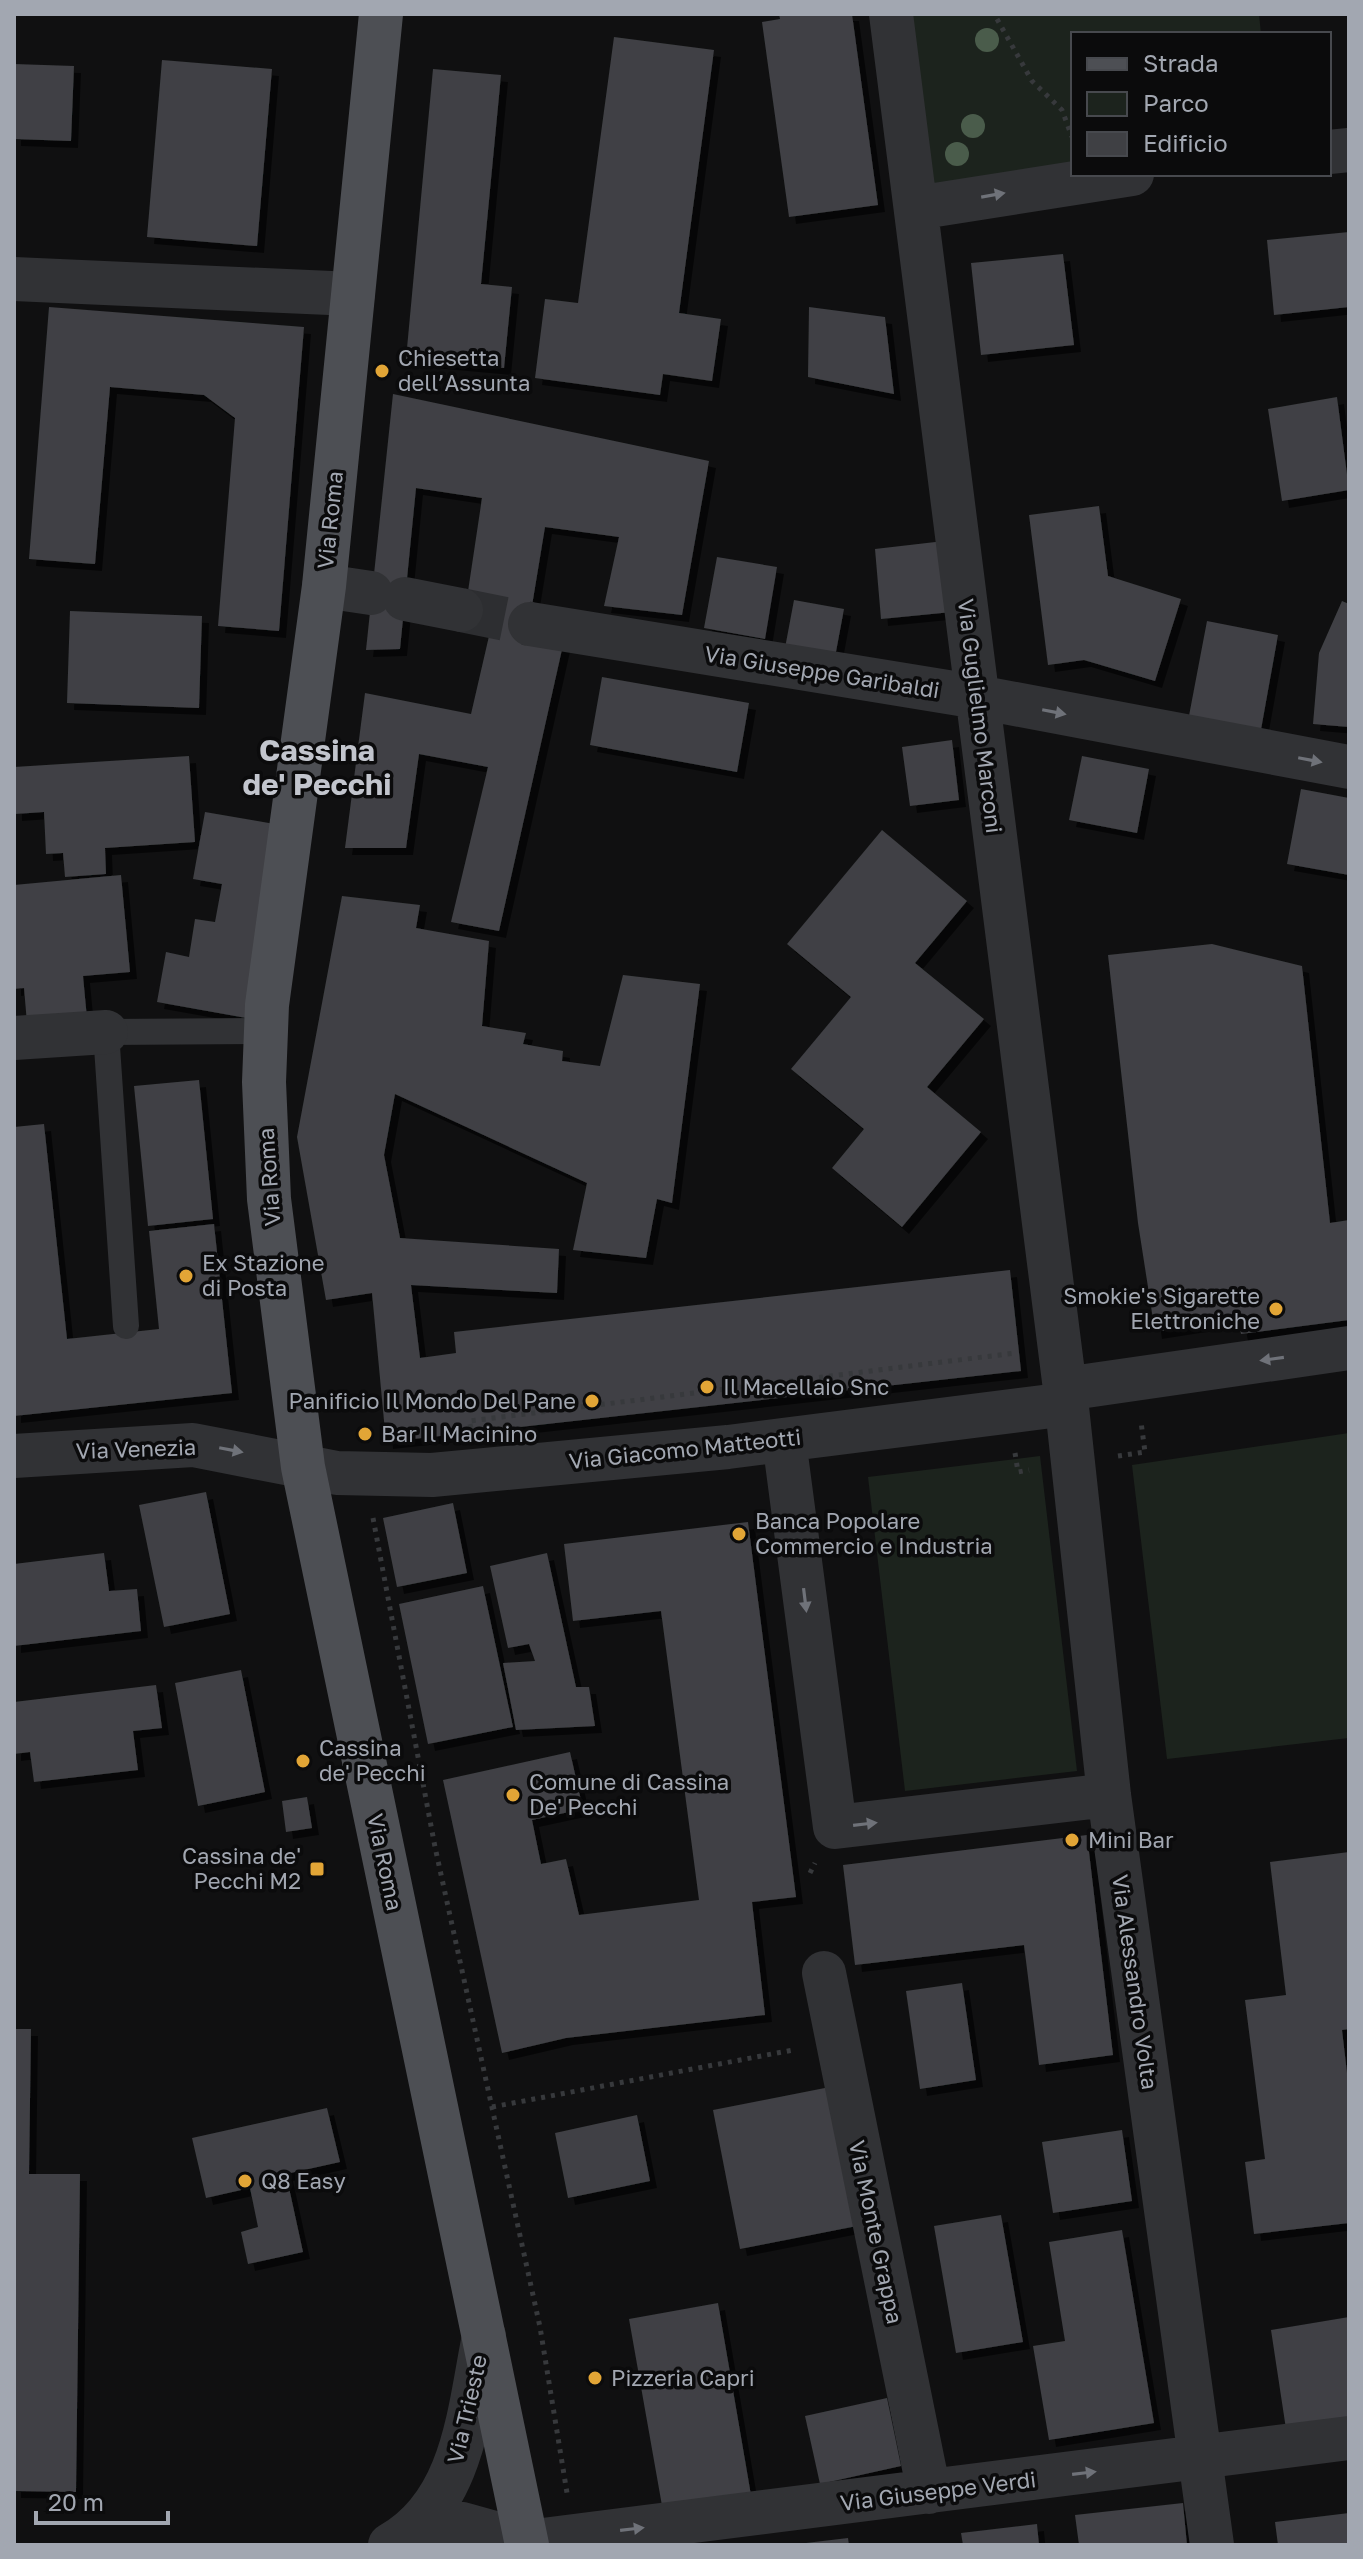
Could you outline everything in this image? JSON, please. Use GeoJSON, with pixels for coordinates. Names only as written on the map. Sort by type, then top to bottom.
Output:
{"type":"FeatureCollection","features":[{"type":"Feature","properties":{"kind":"main road","name":"Via Roma"},"geometry":{"type":"LineString","coordinates":[[381,14],[324,586],[265,1031],[269,1199],[303,1467],[526,2544]]}},
{"type":"Feature","properties":{"kind":"street","name":"Via Guglielmo Marconi"},"geometry":{"type":"LineString","coordinates":[[891,14],[1067,1404]]}},
{"type":"Feature","properties":{"kind":"street"},"geometry":{"type":"LineString","coordinates":[[916,208],[1119,176]]}},
{"type":"Feature","properties":{"kind":"street"},"geometry":{"type":"LineString","coordinates":[[14,279],[353,294]]}},
{"type":"Feature","properties":{"kind":"street"},"geometry":{"type":"LineString","coordinates":[[324,586],[461,610]]}},
{"type":"Feature","properties":{"kind":"street","name":"Via Giuseppe Garibaldi"},"geometry":{"type":"LineString","coordinates":[[530,624],[978,697],[1349,767]]}},
{"type":"Feature","properties":{"kind":"street"},"geometry":{"type":"LineString","coordinates":[[14,1038],[106,1032]]}},
{"type":"Feature","properties":{"kind":"street"},"geometry":{"type":"LineString","coordinates":[[1067,1404],[1349,1348]]}},
{"type":"Feature","properties":{"kind":"street"},"geometry":{"type":"LineString","coordinates":[[1067,1404],[1349,1378]]}},
{"type":"Feature","properties":{"kind":"street","name":"Via Giacomo Matteotti"},"geometry":{"type":"LineString","coordinates":[[303,1467],[376,1476],[432,1475],[784,1440],[1067,1404]]}},
{"type":"Feature","properties":{"kind":"street","name":"Via Alessandro Volta"},"geometry":{"type":"LineString","coordinates":[[1067,1404],[1109,1795],[1212,2545]]}},
{"type":"Feature","properties":{"kind":"street"},"geometry":{"type":"LineString","coordinates":[[784,1440],[835,1827],[1109,1795]]}},
{"type":"Feature","properties":{"kind":"street","name":"Via Venezia"},"geometry":{"type":"LineString","coordinates":[[14,1456],[193,1445],[303,1467]]}},
{"type":"Feature","properties":{"kind":"street","name":"Via Monte Grappa"},"geometry":{"type":"LineString","coordinates":[[824,1973],[929,2492]]}},
{"type":"Feature","properties":{"kind":"street","name":"Via Trieste"},"geometry":{"type":"LineString","coordinates":[[406,2533],[455,2469],[484,2336]]}},
{"type":"Feature","properties":{"kind":"street","name":"Via Giuseppe Verdi"},"geometry":{"type":"LineString","coordinates":[[526,2544],[1349,2438]]}},
{"type":"Feature","properties":{"kind":"street","name":"Via Trieste"},"geometry":{"type":"LineString","coordinates":[[406,2533],[462,2524],[526,2544]]}},
{"type":"Feature","properties":{"kind":"lane"},"geometry":{"type":"LineString","coordinates":[[126,1326],[106,1032],[265,1031]]}},
{"type":"Feature","properties":{"kind":"path"},"geometry":{"type":"LineString","coordinates":[[997,19],[1032,81],[1062,110],[1071,134]]}},
{"type":"Feature","properties":{"kind":"path"},"geometry":{"type":"LineString","coordinates":[[465,1431],[471,1430],[469,1421],[1019,1352]]}},
{"type":"Feature","properties":{"kind":"path"},"geometry":{"type":"LineString","coordinates":[[376,1476],[381,1509],[372,1512],[435,1847],[540,2327],[574,2536]]}},
{"type":"Feature","properties":{"kind":"path"},"geometry":{"type":"LineString","coordinates":[[492,2107],[838,2042]]}},
{"type":"Feature","properties":{"kind":"green space"},"geometry":{"type":"Polygon","coordinates":[[[889,14],[1259,14],[1261,32],[1071,32],[1071,174],[912,208],[889,14]]]}},
{"type":"Feature","properties":{"kind":"green space"},"geometry":{"type":"Polygon","coordinates":[[[1349,1433],[1349,1738],[1167,1759],[1132,1465],[1349,1433]]]}},
{"type":"Feature","properties":{"kind":"green space"},"geometry":{"type":"Polygon","coordinates":[[[1040,1456],[1077,1771],[905,1791],[868,1477],[1040,1456]]]}},
{"type":"Feature","properties":{"kind":"building"},"geometry":{"type":"Polygon","coordinates":[[[779,14],[852,14],[878,205],[789,217],[762,22],[780,19],[779,14]]]}},
{"type":"Feature","properties":{"kind":"building"},"geometry":{"type":"Polygon","coordinates":[[[614,37],[714,50],[679,313],[721,319],[712,381],[663,374],[660,395],[535,378],[545,299],[578,303],[614,37]]]}},
{"type":"Feature","properties":{"kind":"building"},"geometry":{"type":"Polygon","coordinates":[[[162,60],[272,69],[257,246],[147,237],[162,60]]]}},
{"type":"Feature","properties":{"kind":"building"},"geometry":{"type":"Polygon","coordinates":[[[14,64],[74,66],[71,141],[14,139],[14,64]]]}},
{"type":"Feature","properties":{"kind":"building"},"geometry":{"type":"Polygon","coordinates":[[[433,69],[501,75],[481,284],[512,287],[504,368],[406,359],[433,69]]]}},
{"type":"Feature","properties":{"kind":"building"},"geometry":{"type":"Polygon","coordinates":[[[1349,232],[1349,307],[1274,315],[1267,240],[1349,232]]]}},
{"type":"Feature","properties":{"kind":"building"},"geometry":{"type":"Polygon","coordinates":[[[1063,254],[1074,345],[981,355],[971,263],[1063,254]]]}},
{"type":"Feature","properties":{"kind":"building"},"geometry":{"type":"Polygon","coordinates":[[[49,307],[304,327],[279,631],[218,626],[235,418],[204,395],[110,387],[95,564],[29,559],[49,307]]]}},
{"type":"Feature","properties":{"kind":"building"},"geometry":{"type":"Polygon","coordinates":[[[809,307],[885,317],[894,394],[808,377],[809,307]]]}},
{"type":"Feature","properties":{"kind":"building"},"geometry":{"type":"Polygon","coordinates":[[[393,394],[709,461],[682,615],[604,606],[619,537],[545,527],[528,630],[565,636],[499,931],[451,922],[488,767],[419,754],[406,848],[345,848],[365,693],[471,714],[492,623],[464,618],[482,498],[416,488],[400,649],[366,650],[393,394]]]}},
{"type":"Feature","properties":{"kind":"building"},"geometry":{"type":"Polygon","coordinates":[[[1337,397],[1349,490],[1282,501],[1268,409],[1337,397]]]}},
{"type":"Feature","properties":{"kind":"building"},"geometry":{"type":"Polygon","coordinates":[[[1099,506],[1108,576],[1181,599],[1155,681],[1084,660],[1048,665],[1029,515],[1099,506]]]}},
{"type":"Feature","properties":{"kind":"building"},"geometry":{"type":"Polygon","coordinates":[[[944,541],[952,612],[881,619],[875,549],[944,541]]]}},
{"type":"Feature","properties":{"kind":"building"},"geometry":{"type":"Polygon","coordinates":[[[717,557],[777,567],[765,639],[704,628],[717,557]]]}},
{"type":"Feature","properties":{"kind":"building"},"geometry":{"type":"Polygon","coordinates":[[[794,600],[844,609],[835,657],[785,648],[794,600]]]}},
{"type":"Feature","properties":{"kind":"building"},"geometry":{"type":"Polygon","coordinates":[[[1342,601],[1349,604],[1349,727],[1313,724],[1319,653],[1342,601]]]}},
{"type":"Feature","properties":{"kind":"building"},"geometry":{"type":"Polygon","coordinates":[[[70,611],[202,616],[199,708],[67,703],[70,611]]]}},
{"type":"Feature","properties":{"kind":"building"},"geometry":{"type":"Polygon","coordinates":[[[1207,621],[1278,635],[1260,735],[1188,721],[1207,621]]]}},
{"type":"Feature","properties":{"kind":"building"},"geometry":{"type":"Polygon","coordinates":[[[602,677],[749,703],[737,772],[590,745],[602,677]]]}},
{"type":"Feature","properties":{"kind":"building"},"geometry":{"type":"Polygon","coordinates":[[[952,740],[959,800],[910,806],[902,747],[952,740]]]}},
{"type":"Feature","properties":{"kind":"building"},"geometry":{"type":"Polygon","coordinates":[[[189,756],[195,842],[105,848],[106,874],[65,877],[63,853],[46,854],[44,812],[15,814],[14,767],[189,756]]]}},
{"type":"Feature","properties":{"kind":"building"},"geometry":{"type":"Polygon","coordinates":[[[1082,756],[1149,769],[1137,833],[1069,820],[1082,756]]]}},
{"type":"Feature","properties":{"kind":"building"},"geometry":{"type":"Polygon","coordinates":[[[1301,789],[1349,798],[1349,875],[1287,864],[1301,789]]]}},
{"type":"Feature","properties":{"kind":"building"},"geometry":{"type":"Polygon","coordinates":[[[205,812],[286,826],[252,1019],[157,1002],[166,952],[189,957],[195,919],[215,922],[222,884],[193,879],[205,812]]]}},
{"type":"Feature","properties":{"kind":"building"},"geometry":{"type":"Polygon","coordinates":[[[882,830],[967,901],[915,963],[984,1019],[927,1087],[981,1132],[902,1227],[832,1168],[864,1129],[791,1069],[851,997],[787,944],[882,830]]]}},
{"type":"Feature","properties":{"kind":"building"},"geometry":{"type":"Polygon","coordinates":[[[121,875],[130,972],[83,976],[88,1029],[28,1035],[24,988],[14,989],[14,885],[121,875]]]}},
{"type":"Feature","properties":{"kind":"building"},"geometry":{"type":"Polygon","coordinates":[[[342,896],[420,905],[416,928],[489,941],[482,1026],[526,1033],[523,1044],[563,1051],[562,1061],[600,1066],[623,975],[700,984],[672,1203],[657,1199],[646,1258],[573,1250],[587,1183],[395,1094],[384,1155],[400,1238],[559,1249],[557,1293],[411,1285],[420,1358],[456,1353],[454,1332],[1010,1270],[1021,1371],[386,1442],[372,1293],[326,1300],[297,1137],[342,896]]]}},
{"type":"Feature","properties":{"kind":"building"},"geometry":{"type":"Polygon","coordinates":[[[1212,944],[1302,966],[1330,1223],[1349,1220],[1349,1320],[1241,1334],[1238,1319],[1155,1332],[1138,1223],[1108,955],[1212,944]]]}},
{"type":"Feature","properties":{"kind":"building"},"geometry":{"type":"Polygon","coordinates":[[[199,1080],[213,1219],[148,1226],[134,1086],[199,1080]]]}},
{"type":"Feature","properties":{"kind":"building"},"geometry":{"type":"Polygon","coordinates":[[[44,1124],[67,1339],[159,1329],[149,1231],[214,1224],[232,1393],[14,1416],[14,1127],[44,1124]]]}},
{"type":"Feature","properties":{"kind":"building"},"geometry":{"type":"Polygon","coordinates":[[[206,1492],[230,1614],[164,1627],[139,1505],[206,1492]]]}},
{"type":"Feature","properties":{"kind":"building"},"geometry":{"type":"Polygon","coordinates":[[[453,1503],[467,1573],[397,1587],[383,1518],[453,1503]]]}},
{"type":"Feature","properties":{"kind":"building","name":"Comune di Cassina De' Pecchi"},"geometry":{"type":"Polygon","coordinates":[[[748,1522],[796,1897],[752,1902],[765,2015],[566,2038],[502,2053],[443,1780],[570,1752],[583,1809],[532,1820],[541,1864],[566,1859],[579,1915],[699,1900],[661,1611],[573,1621],[564,1544],[748,1522]]]}},
{"type":"Feature","properties":{"kind":"building"},"geometry":{"type":"Polygon","coordinates":[[[104,1553],[109,1591],[137,1589],[141,1631],[14,1646],[14,1564],[104,1553]]]}},
{"type":"Feature","properties":{"kind":"building"},"geometry":{"type":"Polygon","coordinates":[[[547,1553],[576,1687],[589,1687],[595,1726],[516,1730],[503,1663],[535,1661],[529,1644],[508,1648],[490,1566],[547,1553]]]}},
{"type":"Feature","properties":{"kind":"building"},"geometry":{"type":"Polygon","coordinates":[[[483,1586],[513,1727],[428,1744],[399,1604],[483,1586]]]}},
{"type":"Feature","properties":{"kind":"building"},"geometry":{"type":"Polygon","coordinates":[[[241,1670],[265,1792],[198,1806],[175,1683],[241,1670]]]}},
{"type":"Feature","properties":{"kind":"building"},"geometry":{"type":"Polygon","coordinates":[[[156,1685],[162,1728],[133,1731],[138,1770],[34,1782],[30,1752],[14,1754],[14,1702],[156,1685]]]}},
{"type":"Feature","properties":{"kind":"building"},"geometry":{"type":"Polygon","coordinates":[[[307,1797],[312,1828],[286,1832],[282,1801],[307,1797]]]}},
{"type":"Feature","properties":{"kind":"building"},"geometry":{"type":"Polygon","coordinates":[[[1087,1835],[1113,2055],[1039,2065],[1024,1945],[855,1965],[843,1865],[1087,1835]]]}},
{"type":"Feature","properties":{"kind":"building"},"geometry":{"type":"Polygon","coordinates":[[[1349,1852],[1349,2029],[1342,2030],[1349,2090],[1349,2223],[1254,2234],[1245,2162],[1265,2159],[1245,2000],[1286,1995],[1270,1862],[1349,1852]]]}},
{"type":"Feature","properties":{"kind":"building"},"geometry":{"type":"Polygon","coordinates":[[[962,1983],[976,2080],[920,2089],[906,1991],[962,1983]]]}},
{"type":"Feature","properties":{"kind":"building"},"geometry":{"type":"Polygon","coordinates":[[[14,2029],[31,2029],[29,2174],[80,2174],[76,2492],[14,2491],[14,2029]]]}},
{"type":"Feature","properties":{"kind":"building"},"geometry":{"type":"Polygon","coordinates":[[[835,2086],[862,2225],[740,2249],[713,2110],[835,2086]]]}},
{"type":"Feature","properties":{"kind":"building","name":"Q8 Easy"},"geometry":{"type":"Polygon","coordinates":[[[327,2108],[340,2162],[286,2174],[303,2252],[248,2264],[241,2232],[258,2227],[250,2188],[206,2198],[192,2138],[327,2108]]]}},
{"type":"Feature","properties":{"kind":"building"},"geometry":{"type":"Polygon","coordinates":[[[637,2115],[650,2181],[568,2198],[555,2133],[637,2115]]]}},
{"type":"Feature","properties":{"kind":"building"},"geometry":{"type":"Polygon","coordinates":[[[1122,2130],[1132,2201],[1053,2213],[1042,2142],[1122,2130]]]}},
{"type":"Feature","properties":{"kind":"building"},"geometry":{"type":"Polygon","coordinates":[[[1001,2215],[1023,2342],[956,2353],[934,2226],[1001,2215]]]}},
{"type":"Feature","properties":{"kind":"building"},"geometry":{"type":"Polygon","coordinates":[[[1122,2230],[1154,2423],[1049,2440],[1033,2346],[1065,2341],[1049,2242],[1122,2230]]]}},
{"type":"Feature","properties":{"kind":"building"},"geometry":{"type":"Polygon","coordinates":[[[718,2303],[752,2501],[664,2517],[629,2319],[718,2303]]]}},
{"type":"Feature","properties":{"kind":"building"},"geometry":{"type":"Polygon","coordinates":[[[1349,2317],[1349,2419],[1286,2429],[1271,2330],[1349,2317]]]}},
{"type":"Feature","properties":{"kind":"building"},"geometry":{"type":"Polygon","coordinates":[[[887,2398],[901,2466],[820,2484],[805,2416],[887,2398]]]}},
{"type":"Feature","properties":{"kind":"building"},"geometry":{"type":"Polygon","coordinates":[[[1183,2503],[1187,2545],[1079,2545],[1075,2515],[1183,2503]]]}},
{"type":"Feature","properties":{"kind":"building"},"geometry":{"type":"Polygon","coordinates":[[[1349,2513],[1349,2545],[1278,2545],[1275,2522],[1349,2513]]]}},
{"type":"Feature","properties":{"kind":"building"},"geometry":{"type":"Polygon","coordinates":[[[1037,2524],[1039,2545],[963,2545],[961,2533],[1037,2524]]]}},
{"type":"Feature","properties":{"kind":"building"},"geometry":{"type":"Polygon","coordinates":[[[848,2538],[849,2545],[806,2545],[806,2543],[848,2538]]]}},
{"type":"Feature","properties":{"kind":"tunnel"},"geometry":{"type":"LineString","coordinates":[[461,610],[530,624]]}},
{"type":"Feature","properties":{"kind":"place","name":"Chiesetta dell’Assunta"},"geometry":{"type":"Point","coordinates":[382,371]}},
{"type":"Feature","properties":{"kind":"place","name":"Ex Stazione di Posta"},"geometry":{"type":"Point","coordinates":[186,1276]}},
{"type":"Feature","properties":{"kind":"place","name":"Smokie's Sigarette Elettroniche"},"geometry":{"type":"Point","coordinates":[1276,1309]}},
{"type":"Feature","properties":{"kind":"place","name":"Il Macellaio Snc"},"geometry":{"type":"Point","coordinates":[707,1387]}},
{"type":"Feature","properties":{"kind":"place","name":"Panificio Il Mondo Del Pane"},"geometry":{"type":"Point","coordinates":[592,1401]}},
{"type":"Feature","properties":{"kind":"place","name":"Bar Il Macinino"},"geometry":{"type":"Point","coordinates":[365,1434]}},
{"type":"Feature","properties":{"kind":"place","name":"Banca Popolare Commercio e Industria"},"geometry":{"type":"Point","coordinates":[739,1534]}},
{"type":"Feature","properties":{"kind":"place","name":"Cassina de' Pecchi"},"geometry":{"type":"Point","coordinates":[303,1761]}},
{"type":"Feature","properties":{"kind":"place","name":"Comune di Cassina De' Pecchi"},"geometry":{"type":"Point","coordinates":[513,1795]}},
{"type":"Feature","properties":{"kind":"place","name":"Mini Bar"},"geometry":{"type":"Point","coordinates":[1072,1840]}},
{"type":"Feature","properties":{"kind":"place","name":"Cassina de' Pecchi M2"},"geometry":{"type":"Point","coordinates":[317,1869]}},
{"type":"Feature","properties":{"kind":"place","name":"Q8 Easy"},"geometry":{"type":"Point","coordinates":[245,2181]}},
{"type":"Feature","properties":{"kind":"place","name":"Pizzeria Capri"},"geometry":{"type":"Point","coordinates":[595,2378]}},
{"type":"Feature","properties":{"kind":"district","name":"Cassina de' Pecchi"},"geometry":{"type":"Point","coordinates":[317,768]}}]}
